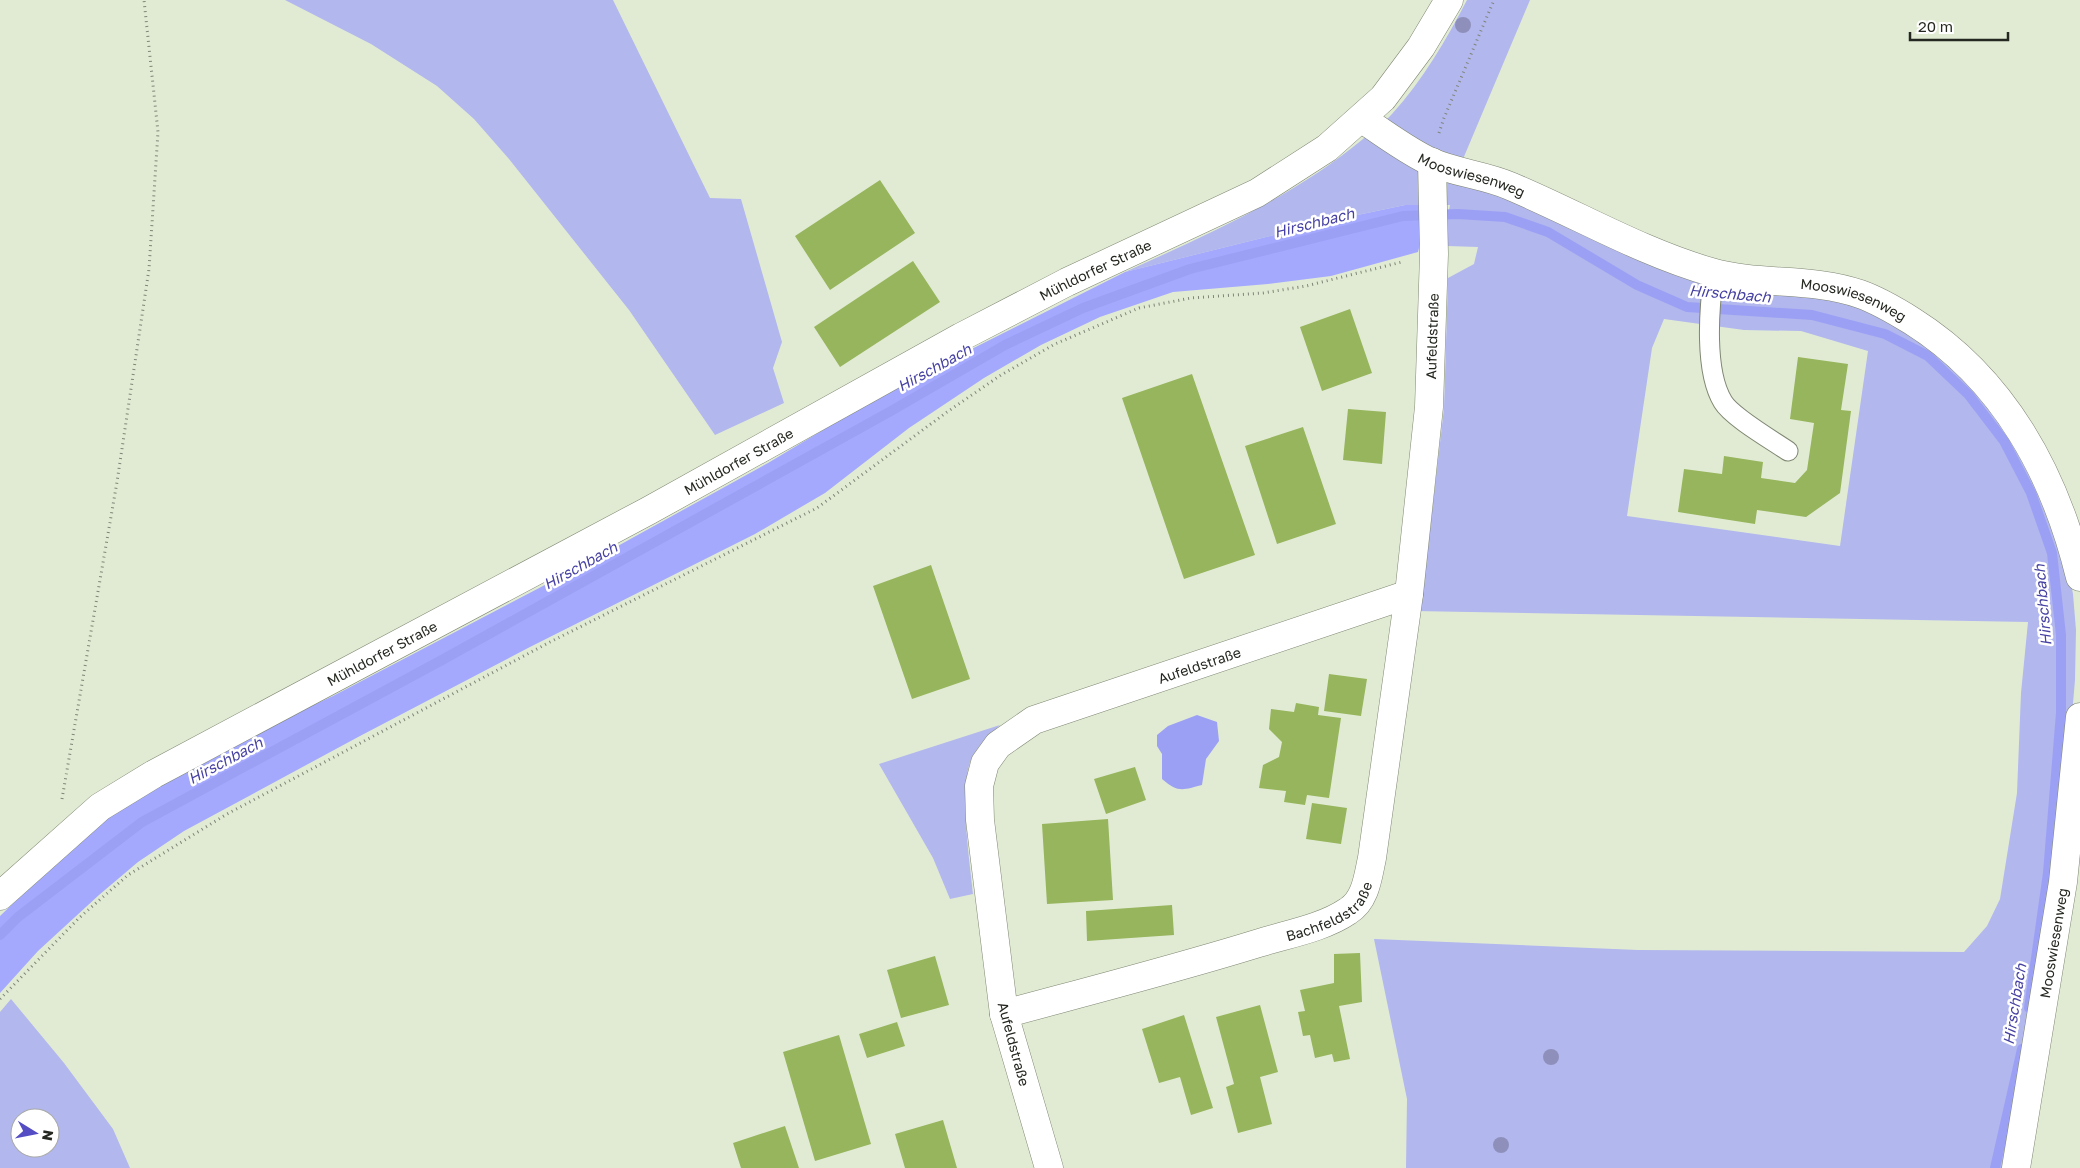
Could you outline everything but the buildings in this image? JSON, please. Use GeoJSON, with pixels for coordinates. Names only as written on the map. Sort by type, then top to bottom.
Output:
{"type":"FeatureCollection","features":[{"type":"Feature","properties":{"kind":"street","name":"Mühldorfer Straße"},"geometry":{"type":"LineString","coordinates":[[0,896],[59,841],[100,807],[154,774],[648,511],[961,337],[1067,282],[1257,193],[1327,148],[1362,119],[1383,98],[1403,72],[1449,0]]}},
{"type":"Feature","properties":{"kind":"street","name":"Mooswiesenweg"},"geometry":{"type":"LineString","coordinates":[[1362,119],[1432,162],[1508,185],[1678,262],[1712,285],[1834,287],[1860,294],[1902,315],[1936,336],[1962,358],[1994,392],[2020,428],[2044,471],[2065,524],[2080,577]]}},
{"type":"Feature","properties":{"kind":"street","name":"Aufeldstraße"},"geometry":{"type":"LineString","coordinates":[[1049,1168],[1004,1014],[979,803],[979,786],[985,763],[998,745],[1034,720],[1409,594],[1430,407],[1434,245],[1432,162]]}},
{"type":"Feature","properties":{"kind":"street","name":"Bachfeldstraße"},"geometry":{"type":"LineString","coordinates":[[1004,1014],[1218,956],[1308,928],[1349,911],[1359,901],[1366,885],[1372,858],[1409,594]]}},
{"type":"Feature","properties":{"kind":"street","name":"Mooswiesenweg"},"geometry":{"type":"LineString","coordinates":[[2016,1168],[2063,882],[2080,718]]}},
{"type":"Feature","properties":{"kind":"lane"},"geometry":{"type":"LineString","coordinates":[[1712,285],[1711,361],[1723,403],[1736,415],[1788,451]]}},
{"type":"Feature","properties":{"kind":"path"},"geometry":{"type":"LineString","coordinates":[[59,841],[59,816],[117,482],[149,269],[158,132],[144,0]]}},
{"type":"Feature","properties":{"kind":"path"},"geometry":{"type":"LineString","coordinates":[[1432,162],[1444,118],[1494,0]]}},
{"type":"Feature","properties":{"kind":"path"},"geometry":{"type":"LineString","coordinates":[[0,999],[79,918],[128,875],[226,814],[550,642],[817,508],[955,406],[1001,375],[1055,344],[1139,308],[1191,298],[1263,293],[1306,286],[1434,245]]}},
{"type":"Feature","properties":{"kind":"shaded area"},"geometry":{"type":"Polygon","coordinates":[[[285,0],[613,0],[710,198],[741,199],[782,342],[773,368],[784,403],[715,435],[629,310],[509,159],[474,119],[437,86],[371,44],[285,0]]]}},
{"type":"Feature","properties":{"kind":"shaded area"},"geometry":{"type":"Polygon","coordinates":[[[1467,0],[1530,0],[1463,159],[1581,228],[1662,270],[1716,285],[1853,302],[1945,353],[2026,446],[2063,544],[2073,594],[2076,630],[2075,680],[2062,830],[2009,1168],[1406,1168],[1407,1099],[1374,939],[1638,950],[1964,952],[1987,926],[2000,899],[2017,793],[2021,693],[2028,622],[1414,611],[1430,530],[1444,408],[1448,278],[1474,264],[1478,247],[1447,246],[1445,231],[1450,205],[1405,205],[1343,218],[1125,272],[1218,229],[1279,197],[1336,160],[1382,124],[1414,87],[1442,45],[1467,0]],[[1664,319],[1652,348],[1627,516],[1840,546],[1868,351],[1801,331],[1744,330],[1664,319]]]}},
{"type":"Feature","properties":{"kind":"shaded area"},"geometry":{"type":"Polygon","coordinates":[[[1405,205],[1422,205],[1423,232],[1418,252],[1331,276],[1268,284],[1173,292],[1100,317],[1041,345],[984,378],[909,428],[825,493],[755,534],[528,648],[184,831],[138,862],[99,895],[38,951],[0,993],[0,916],[95,825],[228,745],[333,696],[587,563],[768,463],[888,391],[1125,272],[1343,218],[1405,205]]]}},
{"type":"Feature","properties":{"kind":"shaded area"},"geometry":{"type":"Polygon","coordinates":[[[1197,715],[1217,722],[1219,741],[1206,759],[1202,785],[1185,789],[1172,787],[1162,779],[1162,754],[1157,746],[1157,735],[1168,726],[1197,715]]]}},
{"type":"Feature","properties":{"kind":"shaded area"},"geometry":{"type":"Polygon","coordinates":[[[1000,725],[974,754],[969,766],[966,782],[966,822],[973,894],[950,899],[933,858],[879,764],[1000,725]]]}},
{"type":"Feature","properties":{"kind":"shaded area"},"geometry":{"type":"Polygon","coordinates":[[[11,999],[64,1063],[113,1129],[130,1168],[0,1168],[0,1012],[11,999]]]}},
{"type":"Feature","properties":{"kind":"waterway","name":"Hirschbach"},"geometry":{"type":"LineString","coordinates":[[0,935],[18,917],[142,822],[442,660],[891,411],[1005,345],[1083,308],[1190,269],[1403,216],[1458,214],[1505,217],[1548,232],[1637,285],[1687,307],[1812,315],[1885,334],[1928,356],[1968,394],[2004,441],[2031,493],[2052,553],[2061,635],[2061,713],[2048,873],[2029,1008]]}},
{"type":"Feature","properties":{"kind":"waterway","name":"Hirschbach"},"geometry":{"type":"LineString","coordinates":[[1995,1168],[2022,1049]]}}]}
